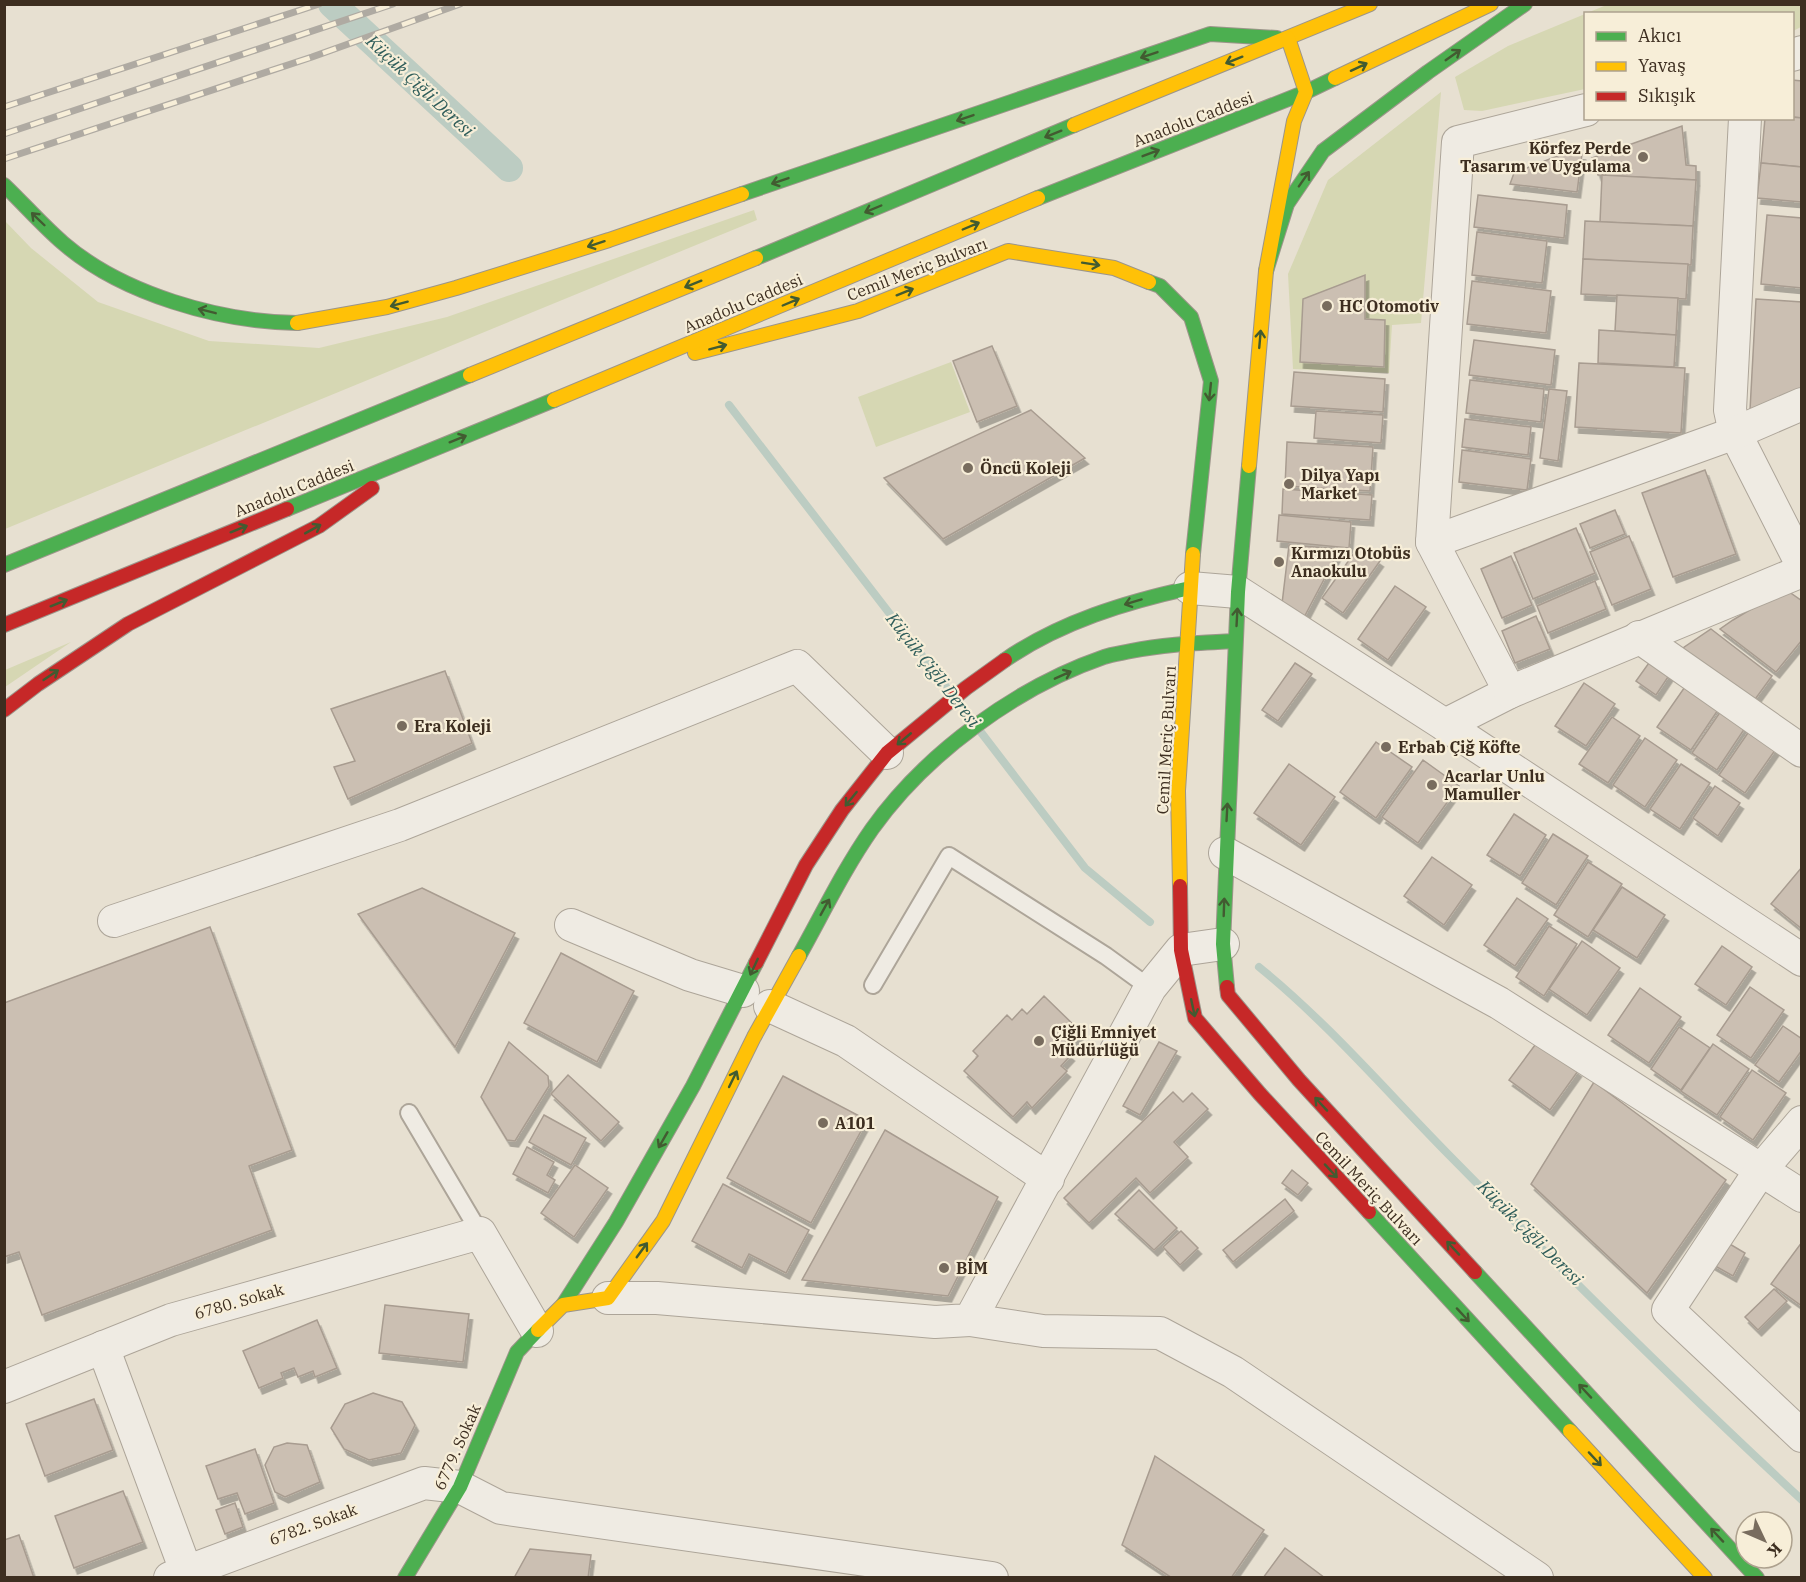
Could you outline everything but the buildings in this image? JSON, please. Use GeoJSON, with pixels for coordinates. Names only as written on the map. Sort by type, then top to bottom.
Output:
{"type":"FeatureCollection","features":[{"type":"Feature","properties":{"kind":"main road"},"geometry":{"type":"LineString","coordinates":[[4,565],[1370,4]]}},
{"type":"Feature","properties":{"kind":"main road","name":"Anadolu Caddesi"},"geometry":{"type":"LineString","coordinates":[[4,625],[621,373],[1068,186],[1306,92],[1491,4]]}},
{"type":"Feature","properties":{"kind":"main road"},"geometry":{"type":"LineString","coordinates":[[1266,271],[1287,204],[1323,152],[1428,72],[1525,4]]}},
{"type":"Feature","properties":{"kind":"main road"},"geometry":{"type":"LineString","coordinates":[[4,185],[64,244],[113,277],[175,303],[234,317],[296,322],[387,307],[609,240],[1210,34],[1288,38]]}},
{"type":"Feature","properties":{"kind":"main road"},"geometry":{"type":"LineString","coordinates":[[1266,271],[1294,122],[1306,92],[1288,38]]}},
{"type":"Feature","properties":{"kind":"main road","name":"Cemil Meriç Bulvarı"},"geometry":{"type":"LineString","coordinates":[[621,373],[858,311],[1008,251],[1114,268],[1160,286],[1191,317],[1211,381],[1190,588],[1178,791],[1181,950],[1195,1018],[1260,1094],[1705,1578]]}},
{"type":"Feature","properties":{"kind":"main road","name":"Cemil Meriç Bulvarı"},"geometry":{"type":"LineString","coordinates":[[1266,271],[1235,641],[1222,944],[1228,995],[1299,1080],[1757,1578]]}},
{"type":"Feature","properties":{"kind":"main road"},"geometry":{"type":"LineString","coordinates":[[4,710],[38,684],[128,624],[319,526],[419,454]]}},
{"type":"Feature","properties":{"kind":"main road","name":"6779. Sokak"},"geometry":{"type":"LineString","coordinates":[[405,1578],[460,1487],[517,1352],[563,1305],[632,1193],[693,1086],[806,865],[842,810],[887,753],[988,672],[1011,656],[1062,628],[1140,600],[1190,588]]}},
{"type":"Feature","properties":{"kind":"main road"},"geometry":{"type":"LineString","coordinates":[[563,1305],[608,1298],[663,1221],[771,1006],[842,877],[873,828],[906,788],[943,753],[992,715],[1044,683],[1105,656],[1148,646],[1235,641]]}},
{"type":"Feature","properties":{"kind":"street"},"geometry":{"type":"LineString","coordinates":[[1510,692],[1432,542],[1458,142],[1584,110]]}},
{"type":"Feature","properties":{"kind":"street"},"geometry":{"type":"LineString","coordinates":[[1745,120],[1730,410],[1736,433],[1802,565]]}},
{"type":"Feature","properties":{"kind":"street"},"geometry":{"type":"LineString","coordinates":[[1432,542],[1736,433],[1802,404]]}},
{"type":"Feature","properties":{"kind":"street"},"geometry":{"type":"LineString","coordinates":[[1445,725],[1510,692],[1802,571]]}},
{"type":"Feature","properties":{"kind":"street"},"geometry":{"type":"LineString","coordinates":[[1190,588],[1238,592],[1802,960]]}},
{"type":"Feature","properties":{"kind":"street"},"geometry":{"type":"LineString","coordinates":[[1639,637],[1802,751]]}},
{"type":"Feature","properties":{"kind":"street"},"geometry":{"type":"LineString","coordinates":[[114,921],[400,825],[797,666],[887,753]]}},
{"type":"Feature","properties":{"kind":"street"},"geometry":{"type":"LineString","coordinates":[[1225,854],[1499,1003],[1802,1196]]}},
{"type":"Feature","properties":{"kind":"street"},"geometry":{"type":"LineString","coordinates":[[571,925],[690,975],[743,991]]}},
{"type":"Feature","properties":{"kind":"street"},"geometry":{"type":"LineString","coordinates":[[970,1320],[1150,988],[1181,950],[1222,944]]}},
{"type":"Feature","properties":{"kind":"street"},"geometry":{"type":"LineString","coordinates":[[771,1006],[846,1041],[1048,1179]]}},
{"type":"Feature","properties":{"kind":"street"},"geometry":{"type":"LineString","coordinates":[[1802,1122],[1760,1171],[1668,1310],[1802,1436]]}},
{"type":"Feature","properties":{"kind":"street"},"geometry":{"type":"LineString","coordinates":[[480,1233],[537,1331]]}},
{"type":"Feature","properties":{"kind":"street","name":"6780. Sokak"},"geometry":{"type":"LineString","coordinates":[[4,1386],[171,1320],[480,1233]]}},
{"type":"Feature","properties":{"kind":"street"},"geometry":{"type":"LineString","coordinates":[[608,1298],[657,1298],[935,1322],[970,1320],[1043,1331],[1160,1333],[1233,1372],[1537,1578]]}},
{"type":"Feature","properties":{"kind":"street"},"geometry":{"type":"LineString","coordinates":[[103,1347],[178,1574]]}},
{"type":"Feature","properties":{"kind":"street","name":"6782. Sokak"},"geometry":{"type":"LineString","coordinates":[[178,1574],[424,1483],[460,1487]]}},
{"type":"Feature","properties":{"kind":"street"},"geometry":{"type":"LineString","coordinates":[[460,1487],[501,1508],[992,1578]]}},
{"type":"Feature","properties":{"kind":"lane"},"geometry":{"type":"LineString","coordinates":[[873,985],[949,856],[1106,956],[1150,988]]}},
{"type":"Feature","properties":{"kind":"lane"},"geometry":{"type":"LineString","coordinates":[[409,1113],[480,1233]]}},
{"type":"Feature","properties":{"kind":"green space"},"geometry":{"type":"Polygon","coordinates":[[[1609,4],[1801,5],[1801,27],[1794,30],[1794,12],[1589,12],[1609,4]]]}},
{"type":"Feature","properties":{"kind":"green space"},"geometry":{"type":"Polygon","coordinates":[[[1584,14],[1584,89],[1482,111],[1464,110],[1455,77],[1508,46],[1584,14]]]}},
{"type":"Feature","properties":{"kind":"green space"},"geometry":{"type":"Polygon","coordinates":[[[1441,92],[1421,323],[1392,325],[1389,373],[1293,369],[1288,274],[1328,180],[1441,92]]]}},
{"type":"Feature","properties":{"kind":"green space"},"geometry":{"type":"Polygon","coordinates":[[[754,210],[757,220],[5,529],[5,221],[31,248],[98,302],[209,341],[319,348],[447,317],[754,210]]]}},
{"type":"Feature","properties":{"kind":"green space"},"geometry":{"type":"Polygon","coordinates":[[[951,362],[970,412],[876,447],[858,397],[951,362]]]}},
{"type":"Feature","properties":{"kind":"green space"},"geometry":{"type":"Polygon","coordinates":[[[71,642],[5,687],[5,670],[71,642]]]}},
{"type":"Feature","properties":{"kind":"waterway","name":"Küçük Çiğli Deresi"},"geometry":{"type":"LineString","coordinates":[[332,4],[509,168]]}},
{"type":"Feature","properties":{"kind":"waterway","name":"Küçük Çiğli Deresi"},"geometry":{"type":"LineString","coordinates":[[729,405],[950,692]]}},
{"type":"Feature","properties":{"kind":"waterway","name":"Küçük Çiğli Deresi"},"geometry":{"type":"LineString","coordinates":[[980,731],[1085,868],[1150,922]]}},
{"type":"Feature","properties":{"kind":"waterway","name":"Küçük Çiğli Deresi"},"geometry":{"type":"LineString","coordinates":[[1259,967],[1333,1034],[1579,1286],[1802,1500]]}},
{"type":"Feature","properties":{"kind":"railway"},"geometry":{"type":"LineString","coordinates":[[4,107],[319,4]]}},
{"type":"Feature","properties":{"kind":"railway"},"geometry":{"type":"LineString","coordinates":[[4,134],[393,4]]}},
{"type":"Feature","properties":{"kind":"railway"},"geometry":{"type":"LineString","coordinates":[[4,159],[312,57],[460,4]]}},
{"type":"Feature","properties":{"kind":"traffic: fast"},"geometry":{"type":"LineString","coordinates":[[1266,271],[1287,204],[1323,151],[1428,72],[1525,4]]}},
{"type":"Feature","properties":{"kind":"traffic: fast"},"geometry":{"type":"LineString","coordinates":[[742,194],[1210,34],[1277,38]]}},
{"type":"Feature","properties":{"kind":"traffic: fast"},"geometry":{"type":"LineString","coordinates":[[1038,198],[1306,92],[1335,78]]}},
{"type":"Feature","properties":{"kind":"traffic: fast"},"geometry":{"type":"LineString","coordinates":[[756,258],[1074,125]]}},
{"type":"Feature","properties":{"kind":"traffic: fast"},"geometry":{"type":"LineString","coordinates":[[4,185],[63,243],[114,277],[173,302],[205,311],[236,317],[297,323]]}},
{"type":"Feature","properties":{"kind":"traffic: fast"},"geometry":{"type":"LineString","coordinates":[[1149,282],[1160,286],[1191,317],[1211,381],[1193,554]]}},
{"type":"Feature","properties":{"kind":"traffic: fast"},"geometry":{"type":"LineString","coordinates":[[4,565],[470,375]]}},
{"type":"Feature","properties":{"kind":"traffic: fast"},"geometry":{"type":"LineString","coordinates":[[287,509],[554,400]]}},
{"type":"Feature","properties":{"kind":"traffic: fast"},"geometry":{"type":"LineString","coordinates":[[1227,987],[1223,944],[1238,592],[1249,466]]}},
{"type":"Feature","properties":{"kind":"traffic: fast"},"geometry":{"type":"LineString","coordinates":[[1005,660],[1048,635],[1094,615],[1190,588]]}},
{"type":"Feature","properties":{"kind":"traffic: fast"},"geometry":{"type":"LineString","coordinates":[[799,956],[843,875],[872,829],[919,774],[976,726],[1039,686],[1107,656],[1182,644],[1235,641]]}},
{"type":"Feature","properties":{"kind":"traffic: fast"},"geometry":{"type":"LineString","coordinates":[[563,1305],[616,1222],[693,1086],[756,963]]}},
{"type":"Feature","properties":{"kind":"traffic: fast"},"geometry":{"type":"LineString","coordinates":[[1369,1212],[1570,1431]]}},
{"type":"Feature","properties":{"kind":"traffic: fast"},"geometry":{"type":"LineString","coordinates":[[1475,1272],[1757,1578]]}},
{"type":"Feature","properties":{"kind":"traffic: fast"},"geometry":{"type":"LineString","coordinates":[[405,1578],[460,1487],[517,1352],[538,1330]]}},
{"type":"Feature","properties":{"kind":"traffic: slow"},"geometry":{"type":"LineString","coordinates":[[1074,125],[1370,4]]}},
{"type":"Feature","properties":{"kind":"traffic: slow"},"geometry":{"type":"LineString","coordinates":[[1335,78],[1491,4]]}},
{"type":"Feature","properties":{"kind":"traffic: slow"},"geometry":{"type":"LineString","coordinates":[[1249,466],[1266,271],[1294,121],[1306,92],[1288,38]]}},
{"type":"Feature","properties":{"kind":"traffic: slow"},"geometry":{"type":"LineString","coordinates":[[297,323],[387,307],[456,288],[609,240],[742,194]]}},
{"type":"Feature","properties":{"kind":"traffic: slow"},"geometry":{"type":"LineString","coordinates":[[554,400],[1038,198]]}},
{"type":"Feature","properties":{"kind":"traffic: slow"},"geometry":{"type":"LineString","coordinates":[[695,353],[858,311],[1008,251],[1114,268],[1149,282]]}},
{"type":"Feature","properties":{"kind":"traffic: slow"},"geometry":{"type":"LineString","coordinates":[[470,375],[756,258]]}},
{"type":"Feature","properties":{"kind":"traffic: slow"},"geometry":{"type":"LineString","coordinates":[[1180,886],[1178,791],[1193,554]]}},
{"type":"Feature","properties":{"kind":"traffic: slow"},"geometry":{"type":"LineString","coordinates":[[538,1330],[563,1305],[608,1298],[663,1221],[754,1037],[799,956]]}},
{"type":"Feature","properties":{"kind":"traffic: slow"},"geometry":{"type":"LineString","coordinates":[[1570,1431],[1705,1578]]}},
{"type":"Feature","properties":{"kind":"traffic: jam"},"geometry":{"type":"LineString","coordinates":[[4,710],[38,684],[128,624],[319,526],[372,488]]}},
{"type":"Feature","properties":{"kind":"traffic: jam"},"geometry":{"type":"LineString","coordinates":[[4,625],[287,509]]}},
{"type":"Feature","properties":{"kind":"traffic: jam"},"geometry":{"type":"LineString","coordinates":[[756,963],[806,865],[842,810],[887,753],[966,688],[1005,660]]}},
{"type":"Feature","properties":{"kind":"traffic: jam"},"geometry":{"type":"LineString","coordinates":[[1180,886],[1181,950],[1195,1018],[1260,1094],[1369,1212]]}},
{"type":"Feature","properties":{"kind":"traffic: jam"},"geometry":{"type":"LineString","coordinates":[[1227,987],[1228,995],[1299,1080],[1475,1272]]}},
{"type":"Feature","properties":{"kind":"place","name":"Körfez Perde Tasarım ve Uygulama"},"geometry":{"type":"Point","coordinates":[1643,157]}},
{"type":"Feature","properties":{"kind":"place","name":"HC Otomotiv"},"geometry":{"type":"Point","coordinates":[1327,306]}},
{"type":"Feature","properties":{"kind":"place","name":"Öncü Koleji"},"geometry":{"type":"Point","coordinates":[968,468]}},
{"type":"Feature","properties":{"kind":"place","name":"Dilya Yapı Market"},"geometry":{"type":"Point","coordinates":[1289,484]}},
{"type":"Feature","properties":{"kind":"place","name":"Kırmızı Otobüs Anaokulu"},"geometry":{"type":"Point","coordinates":[1279,562]}},
{"type":"Feature","properties":{"kind":"place","name":"Era Koleji"},"geometry":{"type":"Point","coordinates":[402,726]}},
{"type":"Feature","properties":{"kind":"place","name":"Erbab Çiğ Köfte"},"geometry":{"type":"Point","coordinates":[1386,747]}},
{"type":"Feature","properties":{"kind":"place","name":"Acarlar Unlu Mamuller"},"geometry":{"type":"Point","coordinates":[1432,785]}},
{"type":"Feature","properties":{"kind":"place","name":"Çiğli Emniyet Müdürlüğü"},"geometry":{"type":"Point","coordinates":[1039,1041]}},
{"type":"Feature","properties":{"kind":"place","name":"A101"},"geometry":{"type":"Point","coordinates":[823,1123]}},
{"type":"Feature","properties":{"kind":"place","name":"BİM"},"geometry":{"type":"Point","coordinates":[944,1268]}}]}
